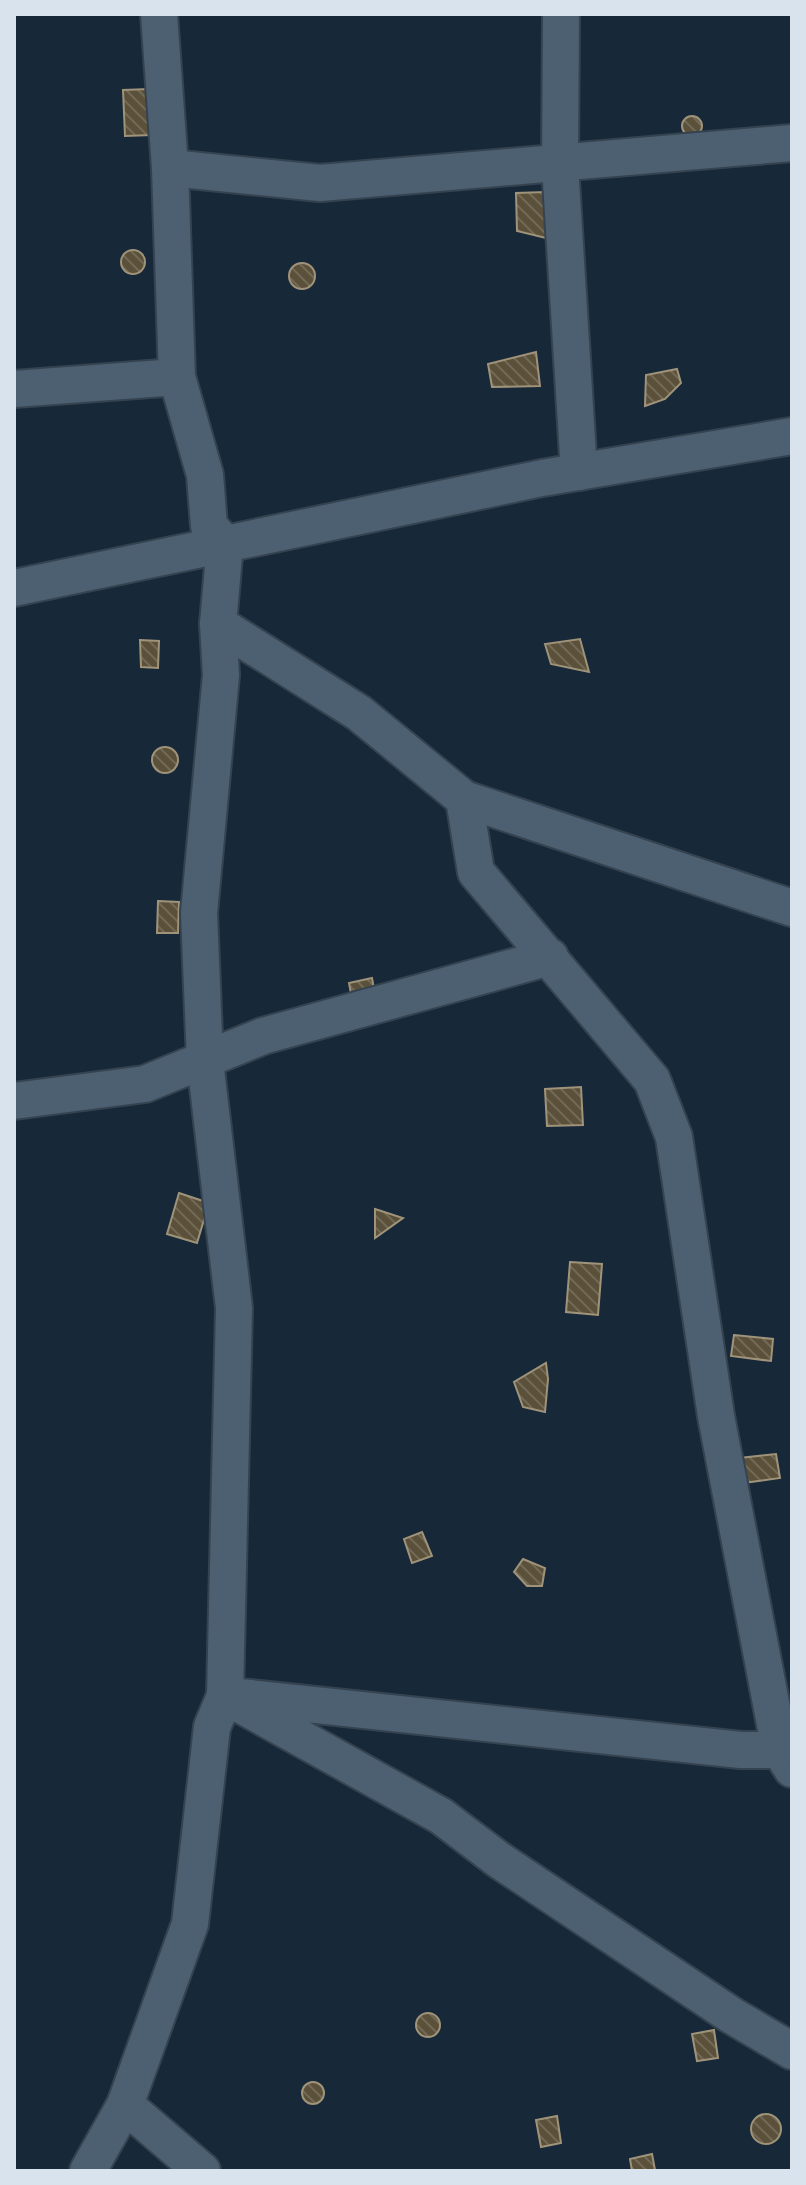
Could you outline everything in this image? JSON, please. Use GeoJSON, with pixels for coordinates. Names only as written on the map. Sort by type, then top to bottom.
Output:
{"type":"FeatureCollection","features":[{"type":"Feature","properties":{"kind":"street"},"geometry":{"type":"LineString","coordinates":[[88,2171],[125,2105],[190,1924],[212,1727],[225,1696],[234,1308],[205,1061],[199,913],[221,675],[218,624],[225,544],[209,526],[205,475],[177,377],[170,168],[159,14]]}},
{"type":"Feature","properties":{"kind":"street"},"geometry":{"type":"LineString","coordinates":[[561,14],[560,165],[579,472]]}},
{"type":"Feature","properties":{"kind":"street"},"geometry":{"type":"LineString","coordinates":[[170,168],[320,183],[792,143]]}},
{"type":"Feature","properties":{"kind":"street"},"geometry":{"type":"LineString","coordinates":[[14,389],[177,377]]}},
{"type":"Feature","properties":{"kind":"street"},"geometry":{"type":"LineString","coordinates":[[14,588],[579,472],[792,436]]}},
{"type":"Feature","properties":{"kind":"street"},"geometry":{"type":"LineString","coordinates":[[218,624],[359,713],[464,799],[792,908]]}},
{"type":"Feature","properties":{"kind":"street"},"geometry":{"type":"LineString","coordinates":[[225,1696],[741,1750],[786,1759],[716,1416],[674,1137],[652,1080],[476,872],[464,799]]}},
{"type":"Feature","properties":{"kind":"street"},"geometry":{"type":"LineString","coordinates":[[14,1101],[145,1084],[263,1036],[550,957]]}},
{"type":"Feature","properties":{"kind":"street"},"geometry":{"type":"LineString","coordinates":[[225,1696],[441,1816],[538,1886],[731,2015],[792,2051]]}},
{"type":"Feature","properties":{"kind":"street"},"geometry":{"type":"LineString","coordinates":[[125,2105],[202,2171]]}},
{"type":"Feature","properties":{"kind":"building"},"geometry":{"type":"Polygon","coordinates":[[[149,89],[152,135],[125,136],[123,90],[149,89]]]}},
{"type":"Feature","properties":{"kind":"building"},"geometry":{"type":"Polygon","coordinates":[[[692,116],[699,119],[702,126],[699,133],[692,136],[685,133],[682,126],[685,119],[692,116]]]}},
{"type":"Feature","properties":{"kind":"building"},"geometry":{"type":"Polygon","coordinates":[[[545,192],[546,238],[517,231],[516,193],[545,192]]]}},
{"type":"Feature","properties":{"kind":"building"},"geometry":{"type":"Polygon","coordinates":[[[133,250],[141,254],[145,262],[141,270],[133,274],[125,270],[121,262],[125,254],[133,250]]]}},
{"type":"Feature","properties":{"kind":"building"},"geometry":{"type":"Polygon","coordinates":[[[302,263],[311,267],[315,276],[311,285],[302,289],[293,285],[289,276],[293,267],[302,263]]]}},
{"type":"Feature","properties":{"kind":"building"},"geometry":{"type":"Polygon","coordinates":[[[536,352],[540,386],[492,387],[488,364],[536,352]]]}},
{"type":"Feature","properties":{"kind":"building"},"geometry":{"type":"Polygon","coordinates":[[[677,369],[681,383],[665,399],[645,406],[646,375],[677,369]]]}},
{"type":"Feature","properties":{"kind":"building"},"geometry":{"type":"Polygon","coordinates":[[[580,639],[589,672],[551,664],[545,644],[580,639]]]}},
{"type":"Feature","properties":{"kind":"building"},"geometry":{"type":"Polygon","coordinates":[[[140,640],[159,641],[158,668],[141,667],[140,640]]]}},
{"type":"Feature","properties":{"kind":"building"},"geometry":{"type":"Polygon","coordinates":[[[165,747],[174,751],[178,760],[174,769],[165,773],[156,769],[152,760],[156,751],[165,747]]]}},
{"type":"Feature","properties":{"kind":"building"},"geometry":{"type":"Polygon","coordinates":[[[158,901],[179,902],[178,933],[157,933],[158,901]]]}},
{"type":"Feature","properties":{"kind":"building"},"geometry":{"type":"Polygon","coordinates":[[[372,978],[376,1000],[353,1004],[349,983],[372,978]]]}},
{"type":"Feature","properties":{"kind":"building"},"geometry":{"type":"Polygon","coordinates":[[[581,1087],[583,1125],[547,1126],[545,1089],[581,1087]]]}},
{"type":"Feature","properties":{"kind":"building"},"geometry":{"type":"Polygon","coordinates":[[[179,1193],[209,1203],[197,1243],[167,1234],[179,1193]]]}},
{"type":"Feature","properties":{"kind":"building"},"geometry":{"type":"Polygon","coordinates":[[[375,1209],[403,1218],[375,1238],[375,1209]]]}},
{"type":"Feature","properties":{"kind":"building"},"geometry":{"type":"Polygon","coordinates":[[[570,1262],[602,1264],[598,1315],[566,1312],[570,1262]]]}},
{"type":"Feature","properties":{"kind":"building"},"geometry":{"type":"Polygon","coordinates":[[[734,1335],[773,1339],[771,1361],[731,1356],[734,1335]]]}},
{"type":"Feature","properties":{"kind":"building"},"geometry":{"type":"Polygon","coordinates":[[[546,1363],[545,1412],[523,1407],[514,1382],[546,1363]]]}},
{"type":"Feature","properties":{"kind":"building"},"geometry":{"type":"Polygon","coordinates":[[[776,1454],[780,1478],[743,1483],[740,1458],[776,1454]]]}},
{"type":"Feature","properties":{"kind":"building"},"geometry":{"type":"Polygon","coordinates":[[[422,1532],[432,1556],[412,1563],[404,1539],[422,1532]]]}},
{"type":"Feature","properties":{"kind":"building"},"geometry":{"type":"Polygon","coordinates":[[[523,1559],[545,1568],[542,1586],[527,1586],[514,1572],[523,1559]]]}},
{"type":"Feature","properties":{"kind":"building"},"geometry":{"type":"Polygon","coordinates":[[[428,2013],[437,2016],[440,2025],[437,2034],[428,2037],[419,2034],[416,2025],[419,2016],[428,2013]]]}},
{"type":"Feature","properties":{"kind":"building"},"geometry":{"type":"Polygon","coordinates":[[[714,2030],[718,2058],[697,2061],[692,2034],[714,2030]]]}},
{"type":"Feature","properties":{"kind":"building"},"geometry":{"type":"Polygon","coordinates":[[[313,2082],[321,2085],[324,2093],[321,2101],[313,2104],[305,2101],[302,2093],[305,2085],[313,2082]]]}},
{"type":"Feature","properties":{"kind":"building"},"geometry":{"type":"Polygon","coordinates":[[[766,2114],[777,2118],[781,2129],[777,2140],[766,2144],[755,2140],[751,2129],[755,2118],[766,2114]]]}},
{"type":"Feature","properties":{"kind":"building"},"geometry":{"type":"Polygon","coordinates":[[[557,2116],[561,2143],[541,2147],[536,2120],[557,2116]]]}},
{"type":"Feature","properties":{"kind":"building"},"geometry":{"type":"Polygon","coordinates":[[[652,2154],[655,2170],[632,2171],[630,2159],[652,2154]]]}}]}
